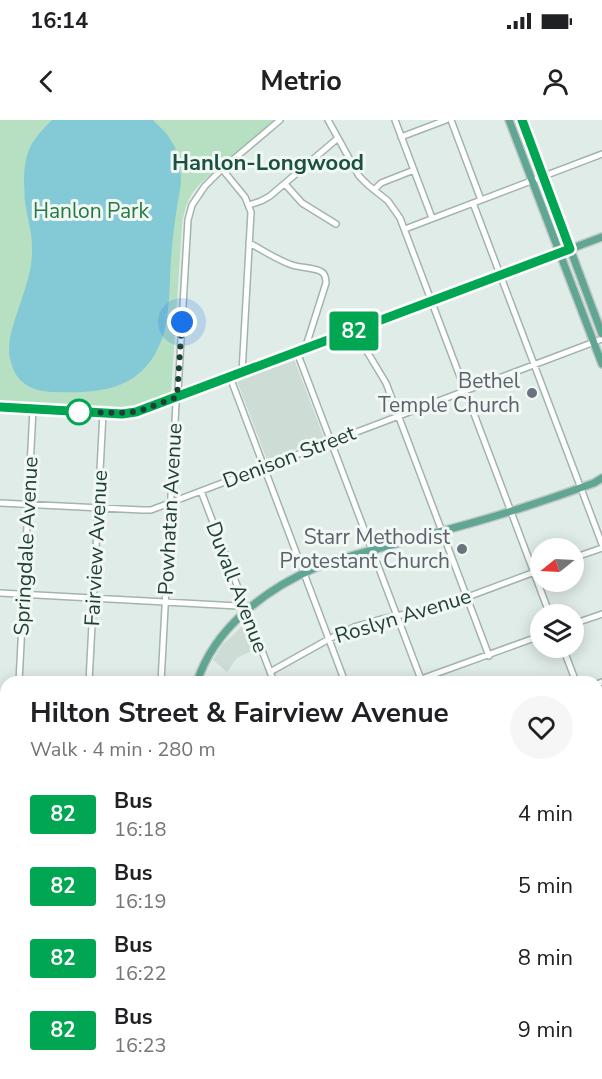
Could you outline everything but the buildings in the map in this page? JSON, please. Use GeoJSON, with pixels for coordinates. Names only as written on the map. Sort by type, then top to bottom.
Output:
{"type":"FeatureCollection","features":[{"type":"Feature","properties":{"kind":"main road"},"geometry":{"type":"LineString","coordinates":[[509,120],[602,364]]}},
{"type":"Feature","properties":{"kind":"main road"},"geometry":{"type":"LineString","coordinates":[[522,120],[602,334]]}},
{"type":"Feature","properties":{"kind":"main road"},"geometry":{"type":"LineString","coordinates":[[0,407],[122,414],[136,412],[602,237]]}},
{"type":"Feature","properties":{"kind":"main road"},"geometry":{"type":"LineString","coordinates":[[199,676],[215,644],[230,627],[282,585],[304,573],[338,560],[511,512],[581,488],[602,478]]}},
{"type":"Feature","properties":{"kind":"street"},"geometry":{"type":"LineString","coordinates":[[242,372],[251,212],[240,190],[222,169],[280,120]]}},
{"type":"Feature","properties":{"kind":"street"},"geometry":{"type":"LineString","coordinates":[[328,120],[359,176],[384,197],[400,218],[511,512],[530,555]]}},
{"type":"Feature","properties":{"kind":"street"},"geometry":{"type":"LineString","coordinates":[[395,120],[432,218]]}},
{"type":"Feature","properties":{"kind":"street"},"geometry":{"type":"LineString","coordinates":[[401,137],[446,120]]}},
{"type":"Feature","properties":{"kind":"street"},"geometry":{"type":"LineString","coordinates":[[451,120],[481,200]]}},
{"type":"Feature","properties":{"kind":"street"},"geometry":{"type":"LineString","coordinates":[[249,205],[265,200],[338,138]]}},
{"type":"Feature","properties":{"kind":"street"},"geometry":{"type":"LineString","coordinates":[[405,229],[602,154]]}},
{"type":"Feature","properties":{"kind":"street","name":"Powhatan Avenue"},"geometry":{"type":"LineString","coordinates":[[161,676],[187,228],[192,205],[198,194],[222,169]]}},
{"type":"Feature","properties":{"kind":"street"},"geometry":{"type":"LineString","coordinates":[[374,190],[381,183],[414,170]]}},
{"type":"Feature","properties":{"kind":"street"},"geometry":{"type":"LineString","coordinates":[[285,184],[302,203],[336,224]]}},
{"type":"Feature","properties":{"kind":"street"},"geometry":{"type":"LineString","coordinates":[[473,203],[602,546],[584,553]]}},
{"type":"Feature","properties":{"kind":"street"},"geometry":{"type":"LineString","coordinates":[[249,243],[289,264],[316,269],[325,275],[326,283],[305,349]]}},
{"type":"Feature","properties":{"kind":"street"},"geometry":{"type":"LineString","coordinates":[[354,330],[383,378],[489,656]]}},
{"type":"Feature","properties":{"kind":"street","name":"Denison Street"},"geometry":{"type":"LineString","coordinates":[[0,503],[147,510],[602,339]]}},
{"type":"Feature","properties":{"kind":"street"},"geometry":{"type":"LineString","coordinates":[[297,352],[419,676]]}},
{"type":"Feature","properties":{"kind":"street"},"geometry":{"type":"LineString","coordinates":[[230,377],[343,676]]}},
{"type":"Feature","properties":{"kind":"street","name":"Springdale Avenue"},"geometry":{"type":"LineString","coordinates":[[19,676],[33,409]]}},
{"type":"Feature","properties":{"kind":"street","name":"Fairview Avenue"},"geometry":{"type":"LineString","coordinates":[[89,676],[103,413]]}},
{"type":"Feature","properties":{"kind":"street","name":"Duvall Avenue"},"geometry":{"type":"LineString","coordinates":[[201,491],[272,676]]}},
{"type":"Feature","properties":{"kind":"street","name":"Roslyn Avenue"},"geometry":{"type":"LineString","coordinates":[[270,672],[329,639],[366,623],[435,608],[530,574]]}},
{"type":"Feature","properties":{"kind":"street"},"geometry":{"type":"LineString","coordinates":[[0,593],[242,606],[247,611]]}},
{"type":"Feature","properties":{"kind":"street"},"geometry":{"type":"LineString","coordinates":[[584,620],[602,614]]}},
{"type":"Feature","properties":{"kind":"street"},"geometry":{"type":"LineString","coordinates":[[435,676],[530,640]]}},
{"type":"Feature","properties":{"kind":"street"},"geometry":{"type":"LineString","coordinates":[[567,658],[574,676]]}},
{"type":"Feature","properties":{"kind":"shaded area"},"geometry":{"type":"Polygon","coordinates":[[[294,359],[324,438],[267,460],[237,381],[294,359]]]}},
{"type":"Feature","properties":{"kind":"shaded area"},"geometry":{"type":"Polygon","coordinates":[[[246,623],[256,649],[237,658],[227,672],[213,660],[223,644],[246,623]]]}},
{"type":"Feature","properties":{"kind":"green space","name":"Hanlon Park"},"geometry":{"type":"Polygon","coordinates":[[[0,120],[275,120],[202,182],[193,192],[184,212],[171,393],[129,408],[0,401],[0,120]]]}},
{"type":"Feature","properties":{"kind":"water","name":"Hanlon Park"},"geometry":{"type":"Polygon","coordinates":[[[52,120],[153,120],[167,134],[176,149],[170,151],[173,160],[179,159],[181,183],[173,238],[168,309],[163,336],[146,367],[136,376],[111,388],[84,392],[40,390],[27,385],[13,370],[9,343],[28,281],[32,256],[25,200],[25,164],[33,141],[52,120]]]}},
{"type":"Feature","properties":{"kind":"bus line","name":"82"},"geometry":{"type":"LineString","coordinates":[[0,407],[122,414],[136,412],[570,249],[522,120]]}},
{"type":"Feature","properties":{"kind":"place","name":"Bethel Temple Church"},"geometry":{"type":"Point","coordinates":[532,393]}},
{"type":"Feature","properties":{"kind":"place","name":"Starr Methodist Protestant Church"},"geometry":{"type":"Point","coordinates":[462,549]}},
{"type":"Feature","properties":{"kind":"district","name":"Hanlon-Longwood"},"geometry":{"type":"Point","coordinates":[268,163]}},
{"type":"Feature","properties":{"kind":"route"},"geometry":{"type":"LineString","coordinates":[[79,412],[129,413],[177,397],[182,322]]}}]}
